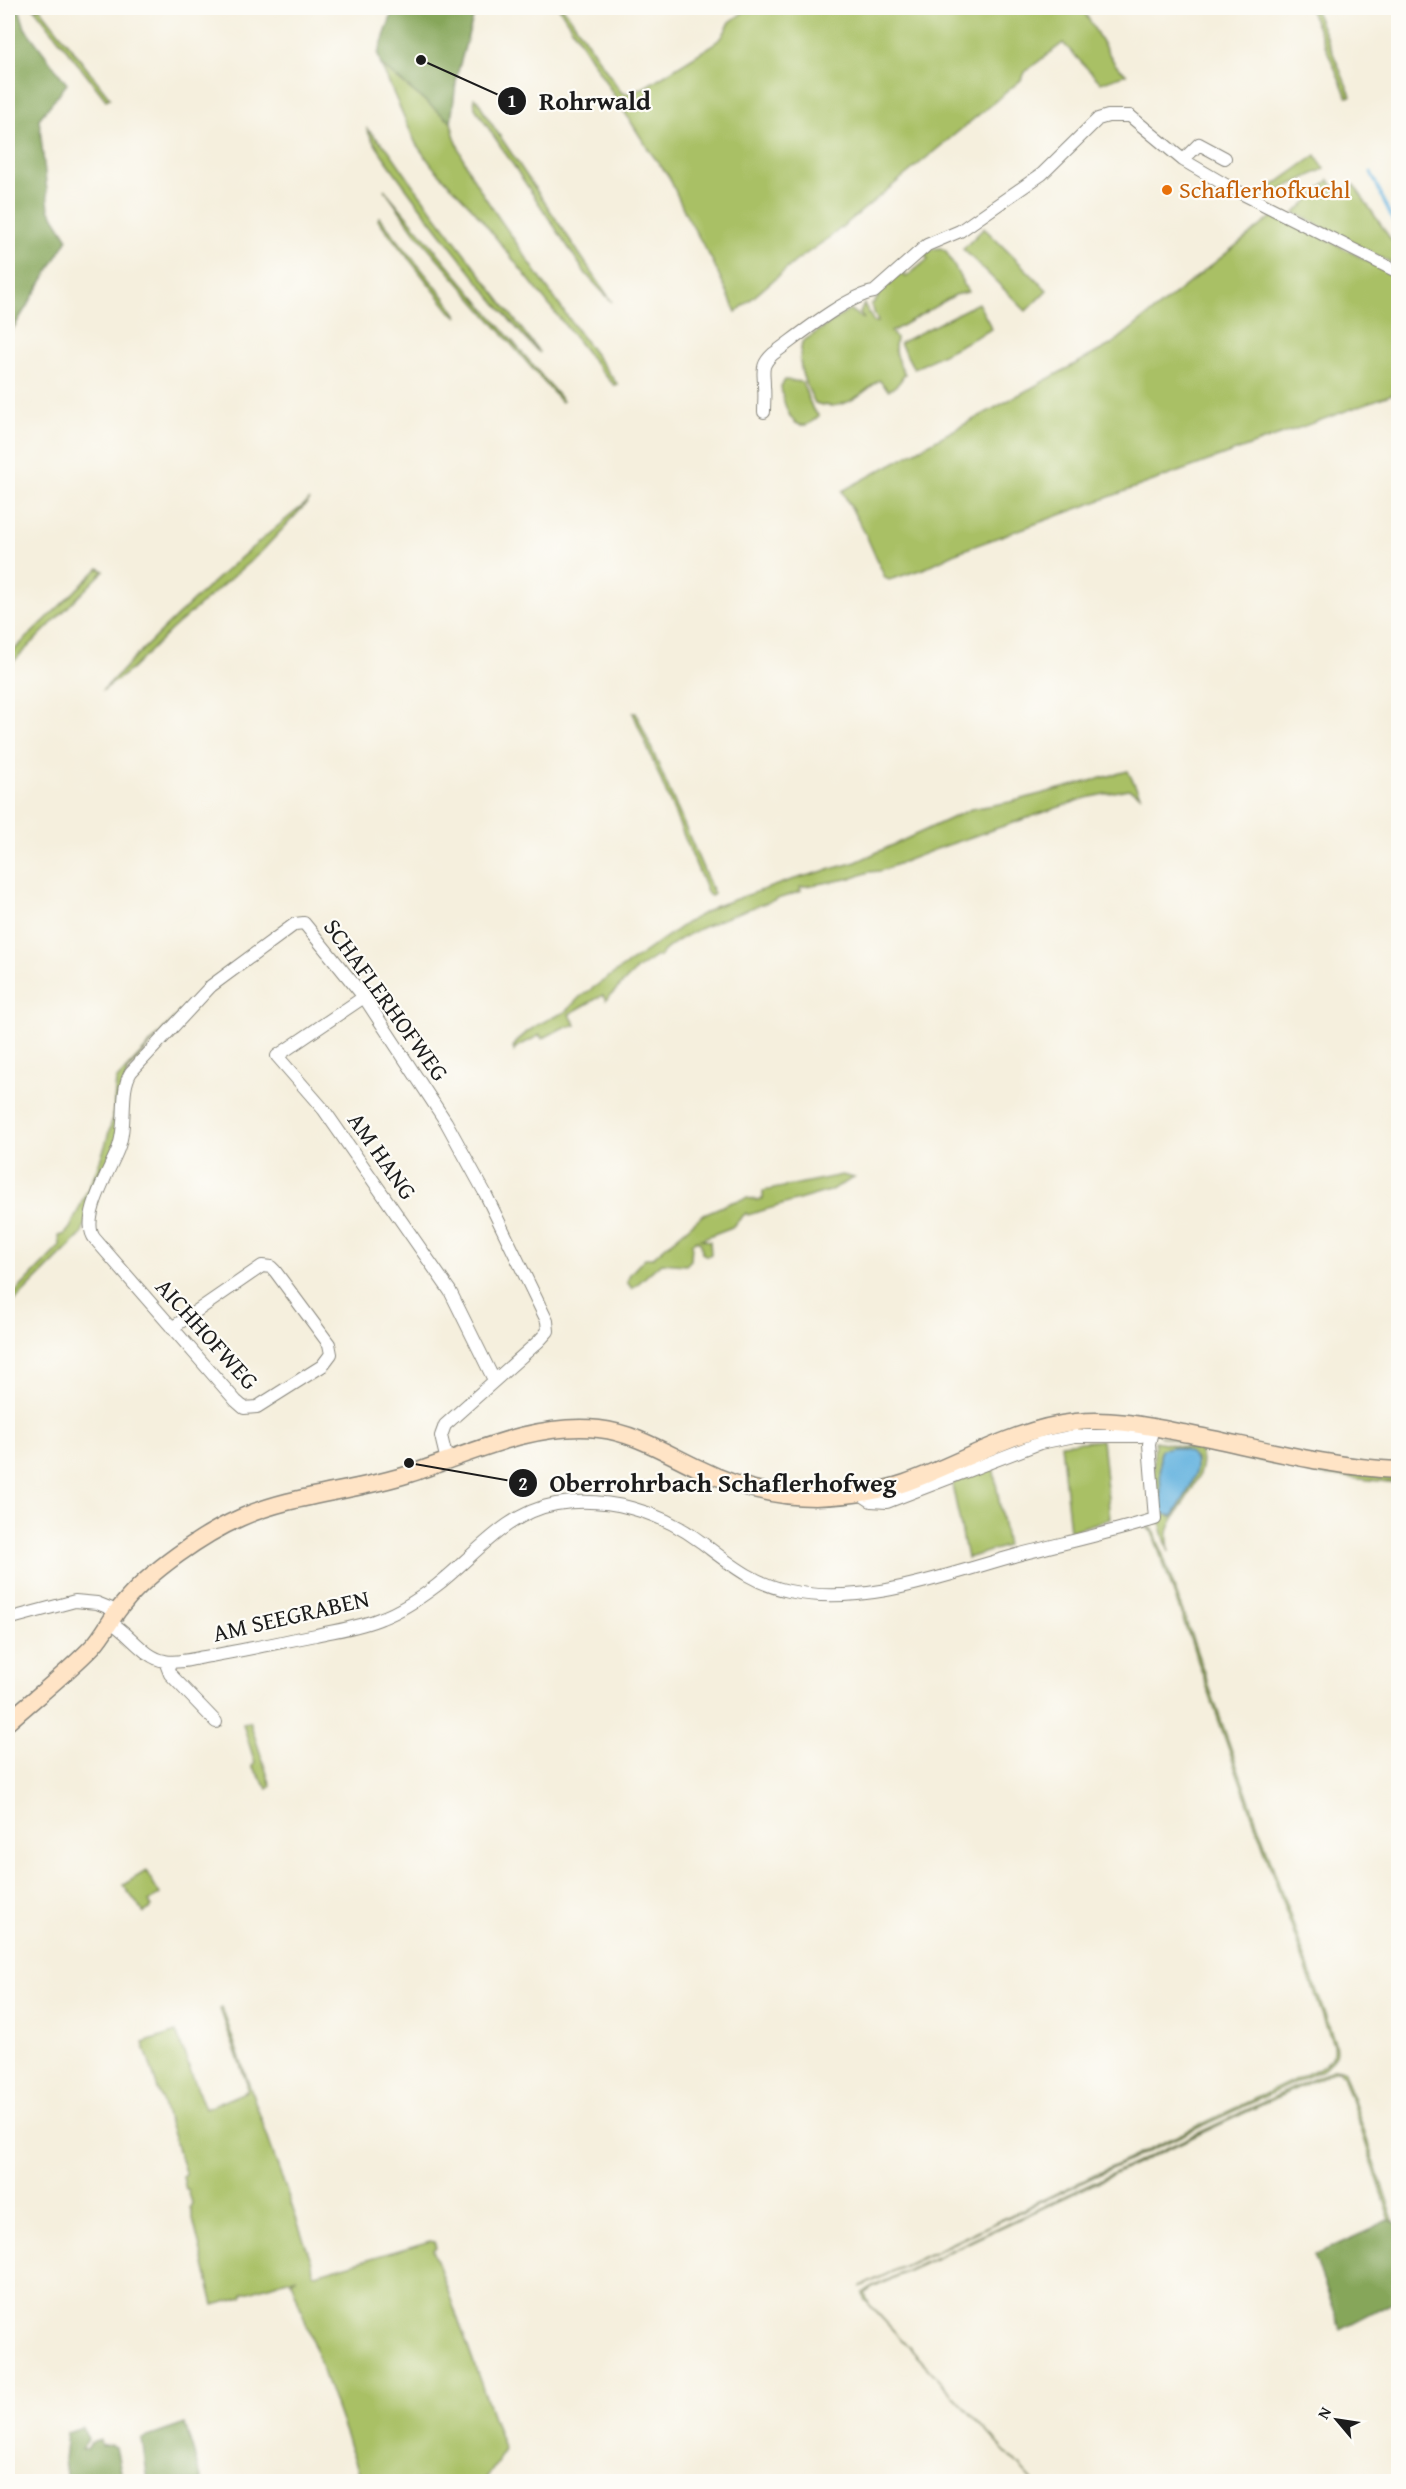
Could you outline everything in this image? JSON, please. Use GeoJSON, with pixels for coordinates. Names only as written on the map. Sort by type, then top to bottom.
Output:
{"type":"FeatureCollection","features":[{"type":"Feature","properties":{"kind":"main road"},"geometry":{"type":"LineString","coordinates":[[8,1722],[85,1654],[133,1593],[159,1570],[236,1519],[276,1505],[387,1481],[541,1432],[564,1428],[595,1429],[632,1437],[710,1474],[746,1487],[806,1497],[859,1493],[902,1484],[1013,1439],[1063,1424],[1106,1420],[1357,1466],[1398,1470]]}},
{"type":"Feature","properties":{"kind":"street"},"geometry":{"type":"LineString","coordinates":[[764,412],[765,385],[762,371],[765,362],[772,354],[834,312],[866,293],[874,292],[927,245],[960,231],[1042,174],[1098,119],[1108,116],[1130,116],[1183,160],[1229,187],[1398,272]]}},
{"type":"Feature","properties":{"kind":"street"},"geometry":{"type":"LineString","coordinates":[[1183,160],[1199,144],[1226,158]]}},
{"type":"Feature","properties":{"kind":"street","name":"SCHAFLERHOFWEG"},"geometry":{"type":"LineString","coordinates":[[90,1232],[92,1211],[122,1138],[127,1078],[219,979],[292,925],[301,922],[309,927],[364,997],[446,1122],[485,1193],[545,1317],[548,1330],[539,1341],[494,1380]]}},
{"type":"Feature","properties":{"kind":"street","name":"AM HANG"},"geometry":{"type":"LineString","coordinates":[[364,997],[277,1056],[324,1110],[450,1291],[494,1380]]}},
{"type":"Feature","properties":{"kind":"street","name":"AICHHOFWEG"},"geometry":{"type":"LineString","coordinates":[[90,1232],[172,1328],[236,1401],[247,1409],[257,1407],[322,1366],[331,1354],[330,1344],[275,1271],[266,1266],[262,1266],[224,1290],[172,1328]]}},
{"type":"Feature","properties":{"kind":"street"},"geometry":{"type":"LineString","coordinates":[[447,1461],[441,1438],[443,1428],[494,1380]]}},
{"type":"Feature","properties":{"kind":"street","name":"AM SEEGRABEN"},"geometry":{"type":"LineString","coordinates":[[165,1661],[238,1651],[384,1618],[435,1587],[484,1541],[531,1511],[578,1502],[599,1502],[624,1506],[666,1520],[681,1528],[743,1574],[763,1583],[799,1592],[827,1595],[865,1593],[916,1583],[1155,1520],[1149,1444],[1153,1427]]}},
{"type":"Feature","properties":{"kind":"street"},"geometry":{"type":"LineString","coordinates":[[8,1619],[75,1600],[97,1603],[114,1616],[153,1657],[165,1661],[170,1674],[216,1722]]}},
{"type":"Feature","properties":{"kind":"green space"},"geometry":{"type":"Polygon","coordinates":[[[8,8],[19,8],[25,28],[67,84],[39,119],[49,209],[68,239],[8,337],[8,8]]]}},
{"type":"Feature","properties":{"kind":"green space"},"geometry":{"type":"Polygon","coordinates":[[[34,8],[40,8],[110,98],[106,100],[34,8]]]}},
{"type":"Feature","properties":{"kind":"green space"},"geometry":{"type":"Polygon","coordinates":[[[394,8],[479,8],[475,11],[457,75],[451,122],[381,65],[378,54],[394,8]]]}},
{"type":"Feature","properties":{"kind":"green space"},"geometry":{"type":"Polygon","coordinates":[[[559,8],[563,8],[571,18],[621,92],[626,94],[645,87],[711,46],[722,37],[730,22],[749,8],[1082,8],[1115,64],[1126,74],[1101,83],[1063,43],[1026,71],[1021,80],[736,312],[669,177],[648,149],[559,8]]]}},
{"type":"Feature","properties":{"kind":"green space"},"geometry":{"type":"Polygon","coordinates":[[[1309,8],[1314,8],[1351,96],[1347,97],[1309,8]]]}},
{"type":"Feature","properties":{"kind":"green space"},"geometry":{"type":"Polygon","coordinates":[[[381,65],[451,122],[460,152],[484,195],[550,292],[618,385],[614,385],[601,371],[474,210],[433,167],[416,144],[381,65]]]}},
{"type":"Feature","properties":{"kind":"green space"},"geometry":{"type":"Polygon","coordinates":[[[474,98],[478,100],[485,114],[612,302],[586,274],[475,108],[474,98]]]}},
{"type":"Feature","properties":{"kind":"green space"},"geometry":{"type":"Polygon","coordinates":[[[367,129],[388,149],[540,353],[448,243],[393,169],[367,129]]]}},
{"type":"Feature","properties":{"kind":"green space"},"geometry":{"type":"Polygon","coordinates":[[[1316,155],[1324,169],[1268,196],[1263,193],[1316,155]]]}},
{"type":"Feature","properties":{"kind":"green space"},"geometry":{"type":"Polygon","coordinates":[[[1329,180],[1338,193],[1354,185],[1398,250],[1398,259],[1393,264],[1295,213],[1329,180]]]}},
{"type":"Feature","properties":{"kind":"green space"},"geometry":{"type":"Polygon","coordinates":[[[384,189],[563,401],[561,402],[414,231],[384,189]]]}},
{"type":"Feature","properties":{"kind":"green space"},"geometry":{"type":"Polygon","coordinates":[[[1277,213],[1398,277],[1398,392],[958,552],[923,569],[889,580],[885,578],[866,535],[842,491],[1112,344],[1277,213]]]}},
{"type":"Feature","properties":{"kind":"green space"},"geometry":{"type":"Polygon","coordinates":[[[379,217],[458,317],[451,312],[378,220],[379,217]]]}},
{"type":"Feature","properties":{"kind":"green space"},"geometry":{"type":"Polygon","coordinates":[[[984,228],[1047,290],[1026,311],[963,249],[984,228]]]}},
{"type":"Feature","properties":{"kind":"green space"},"geometry":{"type":"Polygon","coordinates":[[[941,248],[946,251],[968,292],[955,295],[891,332],[896,338],[896,356],[905,374],[900,382],[888,390],[879,380],[857,397],[842,404],[824,406],[815,403],[802,374],[800,360],[802,342],[850,310],[864,319],[860,313],[864,304],[874,322],[878,322],[871,305],[878,298],[876,294],[903,270],[906,272],[903,275],[906,277],[928,259],[924,254],[932,249],[941,248]]]}},
{"type":"Feature","properties":{"kind":"green space"},"geometry":{"type":"Polygon","coordinates":[[[978,303],[992,329],[914,369],[900,343],[978,303]]]}},
{"type":"Feature","properties":{"kind":"green space"},"geometry":{"type":"Polygon","coordinates":[[[785,380],[802,382],[813,410],[819,416],[809,424],[800,425],[791,417],[781,386],[785,380]]]}},
{"type":"Feature","properties":{"kind":"green space"},"geometry":{"type":"Polygon","coordinates":[[[310,500],[261,552],[171,630],[132,669],[102,691],[203,592],[310,500]]]}},
{"type":"Feature","properties":{"kind":"green space"},"geometry":{"type":"Polygon","coordinates":[[[99,568],[104,571],[8,667],[8,657],[13,651],[99,568]]]}},
{"type":"Feature","properties":{"kind":"green space"},"geometry":{"type":"Polygon","coordinates":[[[633,713],[636,713],[638,717],[714,894],[711,896],[708,894],[633,713]]]}},
{"type":"Feature","properties":{"kind":"green space"},"geometry":{"type":"Polygon","coordinates":[[[1128,771],[1140,795],[1128,789],[1086,798],[939,848],[880,871],[800,887],[801,891],[704,927],[685,936],[659,957],[657,956],[636,970],[606,1000],[603,995],[569,1014],[576,1025],[562,1028],[542,1039],[540,1035],[515,1048],[514,1051],[513,1047],[517,1041],[529,1031],[565,1012],[580,997],[688,922],[716,906],[791,880],[856,862],[971,809],[1010,802],[1128,771]]]}},
{"type":"Feature","properties":{"kind":"green space"},"geometry":{"type":"Polygon","coordinates":[[[180,1012],[127,1071],[121,1129],[81,1235],[8,1308],[8,1300],[60,1246],[59,1236],[65,1234],[70,1228],[105,1146],[113,1117],[116,1080],[180,1012]]]}},
{"type":"Feature","properties":{"kind":"green space"},"geometry":{"type":"Polygon","coordinates":[[[842,1175],[854,1178],[829,1191],[748,1215],[746,1213],[732,1227],[701,1239],[710,1241],[711,1254],[707,1256],[702,1253],[701,1244],[697,1240],[692,1243],[691,1260],[686,1265],[661,1263],[632,1289],[627,1282],[630,1274],[645,1258],[652,1258],[704,1214],[747,1198],[763,1199],[763,1191],[842,1175]]]}},
{"type":"Feature","properties":{"kind":"green space"},"geometry":{"type":"Polygon","coordinates":[[[1159,1436],[1398,1475],[1398,1483],[1321,1475],[1159,1436]]]}},
{"type":"Feature","properties":{"kind":"green space"},"geometry":{"type":"Polygon","coordinates":[[[1102,1440],[1110,1519],[1070,1531],[1061,1444],[1102,1440]]]}},
{"type":"Feature","properties":{"kind":"green space"},"geometry":{"type":"Polygon","coordinates":[[[1155,1441],[1199,1450],[1202,1459],[1197,1480],[1169,1529],[1169,1552],[1156,1497],[1155,1441]],[[1172,1447],[1160,1452],[1161,1507],[1170,1516],[1173,1516],[1195,1474],[1196,1459],[1183,1449],[1172,1447]]]}},
{"type":"Feature","properties":{"kind":"green space"},"geometry":{"type":"Polygon","coordinates":[[[993,1466],[1007,1546],[967,1558],[952,1484],[993,1466]]]}},
{"type":"Feature","properties":{"kind":"green space"},"geometry":{"type":"Polygon","coordinates":[[[1145,1527],[1155,1533],[1334,2040],[1336,2054],[1321,2070],[860,2287],[1317,2069],[1333,2054],[1333,2045],[1154,1537],[1152,1532],[1145,1527]]]}},
{"type":"Feature","properties":{"kind":"green space"},"geometry":{"type":"Polygon","coordinates":[[[250,1722],[271,1786],[268,1789],[252,1766],[255,1763],[243,1724],[250,1722]]]}},
{"type":"Feature","properties":{"kind":"green space"},"geometry":{"type":"Polygon","coordinates":[[[146,1871],[160,1894],[149,1902],[152,1907],[144,1913],[123,1885],[146,1871]]]}},
{"type":"Feature","properties":{"kind":"green space"},"geometry":{"type":"Polygon","coordinates":[[[222,2008],[312,2263],[313,2273],[430,2241],[434,2242],[436,2247],[433,2249],[505,2451],[485,2481],[362,2481],[291,2281],[297,2277],[214,2305],[190,2207],[192,2203],[183,2177],[186,2175],[143,2043],[176,2032],[205,2109],[247,2091],[247,2084],[220,2009],[222,2008]]]}},
{"type":"Feature","properties":{"kind":"green space"},"geometry":{"type":"Polygon","coordinates":[[[1335,2068],[1344,2071],[1395,2223],[1391,2220],[1343,2075],[1336,2070],[870,2289],[865,2294],[869,2304],[1033,2481],[864,2299],[863,2293],[869,2289],[1335,2068]]]}},
{"type":"Feature","properties":{"kind":"green space"},"geometry":{"type":"Polygon","coordinates":[[[1391,2220],[1398,2225],[1398,2299],[1341,2329],[1314,2255],[1391,2220]]]}},
{"type":"Feature","properties":{"kind":"green space"},"geometry":{"type":"Polygon","coordinates":[[[185,2424],[202,2481],[148,2481],[142,2439],[185,2424]]]}},
{"type":"Feature","properties":{"kind":"green space"},"geometry":{"type":"Polygon","coordinates":[[[82,2427],[88,2439],[82,2450],[100,2440],[101,2446],[116,2447],[123,2481],[67,2481],[64,2460],[67,2432],[82,2427]]]}},
{"type":"Feature","properties":{"kind":"water"},"geometry":{"type":"Polygon","coordinates":[[[1172,1447],[1186,1451],[1193,1457],[1196,1465],[1191,1486],[1173,1516],[1164,1514],[1161,1507],[1160,1452],[1162,1449],[1172,1447]]]}},
{"type":"Feature","properties":{"kind":"waterway"},"geometry":{"type":"LineString","coordinates":[[1371,172],[1398,233]]}},
{"type":"Feature","properties":{"kind":"place","name":"Rohrwald"},"geometry":{"type":"Point","coordinates":[421,60]}},
{"type":"Feature","properties":{"kind":"place","name":"Schaflerhofkuchl"},"geometry":{"type":"Point","coordinates":[1167,190]}},
{"type":"Feature","properties":{"kind":"place","name":"Oberrohrbach Schaflerhofweg"},"geometry":{"type":"Point","coordinates":[409,1463]}}]}
